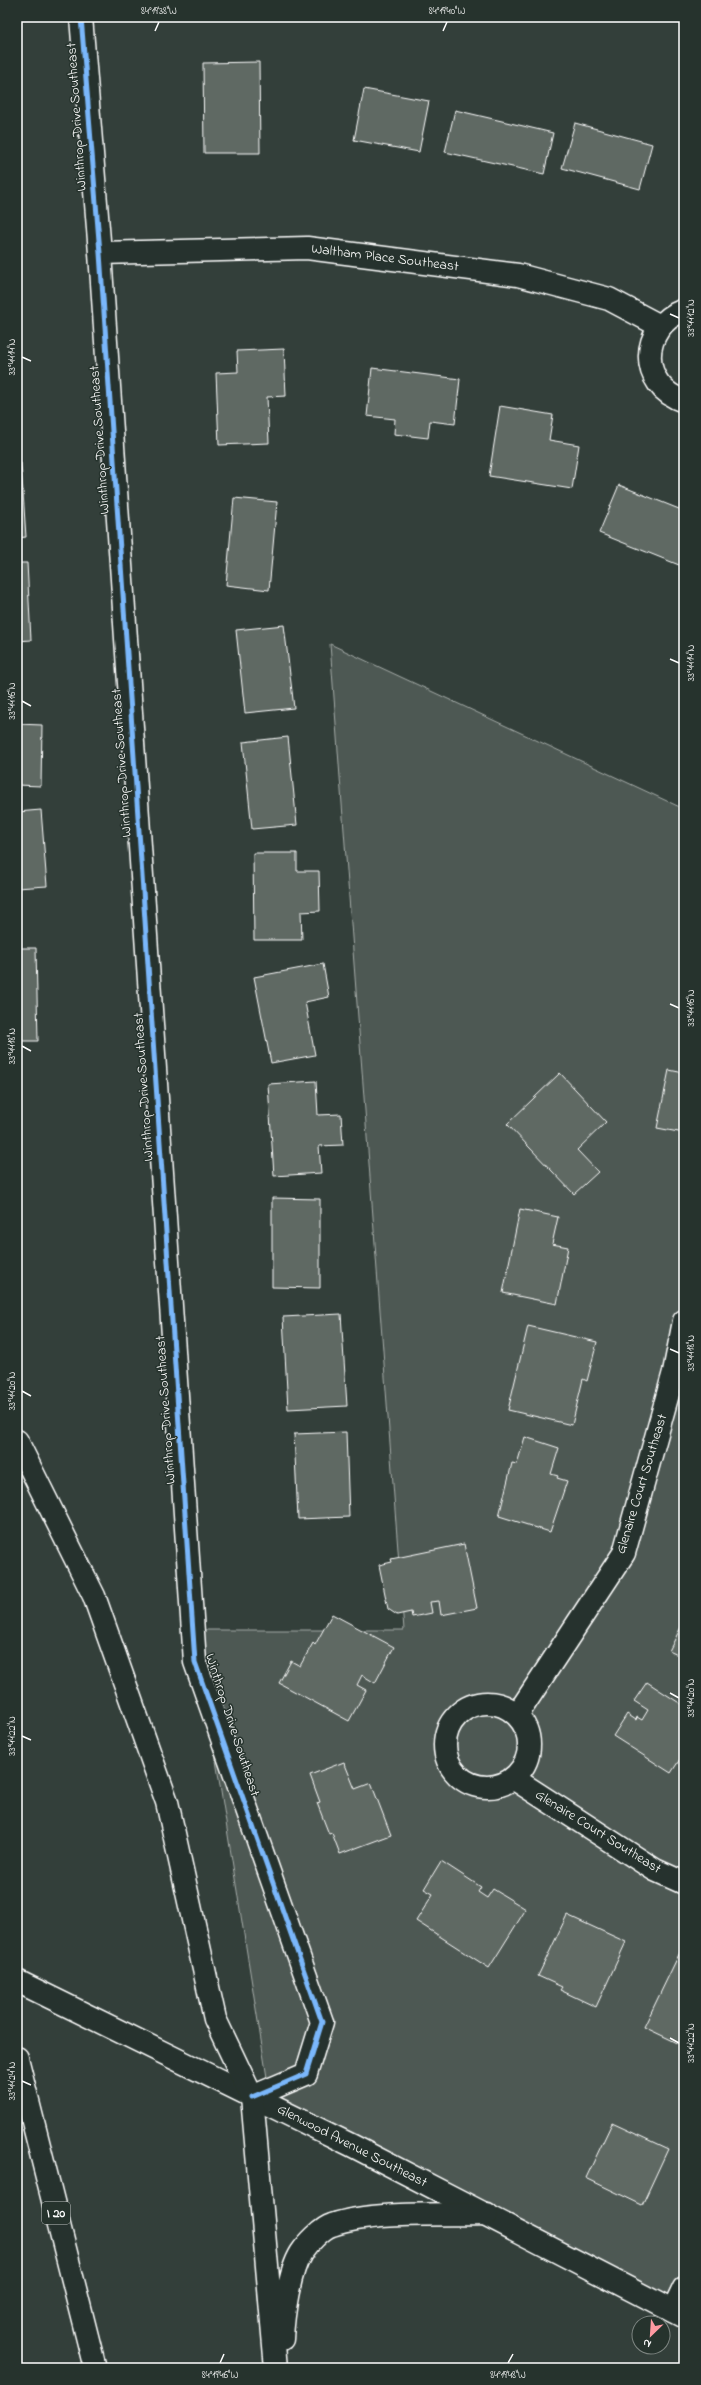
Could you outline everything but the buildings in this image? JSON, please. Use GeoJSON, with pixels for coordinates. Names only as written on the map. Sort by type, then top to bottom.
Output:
{"type":"FeatureCollection","features":[{"type":"Feature","properties":{"kind":"main road","name":"Winthrop Drive Southeast"},"geometry":{"type":"LineString","coordinates":[[81,17],[100,253],[195,1662],[322,2022],[306,2074],[252,2097]]}},
{"type":"Feature","properties":{"kind":"main road","name":"Waltham Place Southeast"},"geometry":{"type":"LineString","coordinates":[[100,253],[307,248],[518,275],[609,299],[660,326]]}},
{"type":"Feature","properties":{"kind":"main road"},"geometry":{"type":"LineString","coordinates":[[684,310],[673,314],[660,326],[652,341],[649,357],[657,382],[668,394],[684,401]]}},
{"type":"Feature","properties":{"kind":"main road","name":"Glenaire Court Southeast"},"geometry":{"type":"LineString","coordinates":[[517,1716],[624,1553],[674,1372],[684,1321]]}},
{"type":"Feature","properties":{"kind":"main road"},"geometry":{"type":"LineString","coordinates":[[17,1441],[94,1596],[167,1802],[215,2019],[252,2097],[276,2368]]}},
{"type":"Feature","properties":{"kind":"main road"},"geometry":{"type":"LineString","coordinates":[[479,1703],[493,1703],[506,1707],[517,1716],[525,1727],[529,1740],[528,1754],[523,1767],[513,1778],[501,1784],[488,1787],[474,1785],[462,1778],[452,1768],[446,1756],[444,1742],[448,1728],[455,1716],[466,1708],[479,1703]]}},
{"type":"Feature","properties":{"kind":"main road","name":"Glenaire Court Southeast"},"geometry":{"type":"LineString","coordinates":[[513,1778],[654,1870],[684,1883]]}},
{"type":"Feature","properties":{"kind":"main road","name":"Glenwood Avenue Southeast"},"geometry":{"type":"LineString","coordinates":[[17,1981],[487,2214],[679,2314]]}},
{"type":"Feature","properties":{"kind":"main road","name":"I 20"},"geometry":{"type":"LineString","coordinates":[[17,2058],[95,2368]]}},
{"type":"Feature","properties":{"kind":"main road"},"geometry":{"type":"LineString","coordinates":[[280,2368],[283,2325],[289,2285],[301,2253],[324,2230],[332,2225],[372,2218],[487,2214]]}},
{"type":"Feature","properties":{"kind":"main road"},"geometry":{"type":"LineString","coordinates":[[679,2314],[684,2288]]}},
{"type":"Feature","properties":{"kind":"shaded area"},"geometry":{"type":"Polygon","coordinates":[[[330,644],[684,809],[684,2317],[270,2096],[195,1630],[404,1630],[330,644]]]}},
{"type":"Feature","properties":{"kind":"cycle path"},"geometry":{"type":"LineString","coordinates":[[81,17],[100,253],[195,1662],[322,2022],[306,2074],[252,2097]]}}]}
